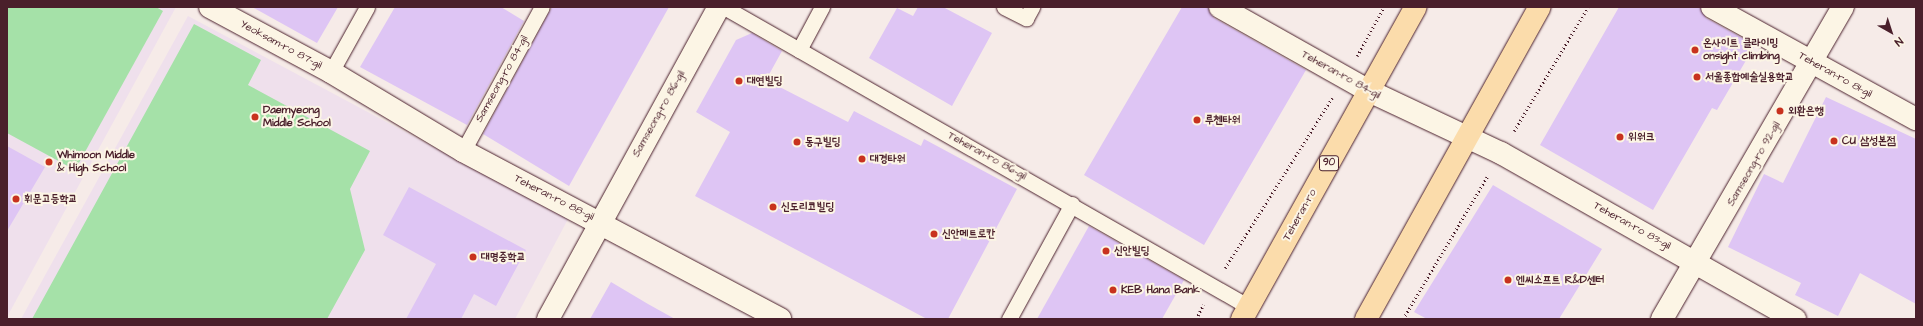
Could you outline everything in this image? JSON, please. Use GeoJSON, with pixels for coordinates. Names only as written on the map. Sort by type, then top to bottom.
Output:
{"type":"FeatureCollection","features":[{"type":"Feature","properties":{"kind":"main road","name":"Teheran-ro"},"geometry":{"type":"LineString","coordinates":[[1245,313],[1416,7]]}},
{"type":"Feature","properties":{"kind":"main road"},"geometry":{"type":"LineString","coordinates":[[1366,319],[1466,136],[1540,7]]}},
{"type":"Feature","properties":{"kind":"street","name":"Yeoksam-ro 87-gil"},"geometry":{"type":"LineString","coordinates":[[210,7],[331,72]]}},
{"type":"Feature","properties":{"kind":"street","name":"Samseong-ro 86-gil"},"geometry":{"type":"LineString","coordinates":[[548,319],[600,221],[719,7]]}},
{"type":"Feature","properties":{"kind":"street","name":"Teheran-ro 84-gil"},"geometry":{"type":"LineString","coordinates":[[1220,7],[1344,78],[1466,136]]}},
{"type":"Feature","properties":{"kind":"street","name":"Teheran-ro 81-gil"},"geometry":{"type":"LineString","coordinates":[[1712,7],[1916,119]]}},
{"type":"Feature","properties":{"kind":"street","name":"Samseong-ro 92-gil"},"geometry":{"type":"LineString","coordinates":[[1662,319],[1697,262],[1843,7]]}},
{"type":"Feature","properties":{"kind":"street","name":"Teheran-ro 88-gil"},"geometry":{"type":"LineString","coordinates":[[331,72],[463,151],[600,221],[780,319]]}},
{"type":"Feature","properties":{"kind":"street","name":"Teheran-ro 83-gil"},"geometry":{"type":"LineString","coordinates":[[1466,136],[1697,262],[1795,319]]}},
{"type":"Feature","properties":{"kind":"lane"},"geometry":{"type":"LineString","coordinates":[[331,72],[367,7]]}},
{"type":"Feature","properties":{"kind":"lane","name":"Samseong-ro 84-gil"},"geometry":{"type":"LineString","coordinates":[[463,151],[542,7]]}},
{"type":"Feature","properties":{"kind":"lane","name":"Teheran-ro 86-gil"},"geometry":{"type":"LineString","coordinates":[[724,7],[1072,204],[1213,286],[1245,313]]}},
{"type":"Feature","properties":{"kind":"lane"},"geometry":{"type":"LineString","coordinates":[[798,50],[822,7]]}},
{"type":"Feature","properties":{"kind":"lane"},"geometry":{"type":"LineString","coordinates":[[1004,7],[1026,18],[1032,7]]}},
{"type":"Feature","properties":{"kind":"lane"},"geometry":{"type":"LineString","coordinates":[[1009,319],[1072,204]]}},
{"type":"Feature","properties":{"kind":"path"},"geometry":{"type":"LineString","coordinates":[[1196,319],[1213,286],[1344,78],[1384,7]]}},
{"type":"Feature","properties":{"kind":"shaded area","name":"Whimoon Middle & High School"},"geometry":{"type":"Polygon","coordinates":[[[7,7],[176,7],[7,317],[7,7]]]}},
{"type":"Feature","properties":{"kind":"shaded area","name":"Daemyeong Middle School"},"geometry":{"type":"Polygon","coordinates":[[[188,16],[568,219],[515,319],[21,319],[188,16]]]}},
{"type":"Feature","properties":{"kind":"green space","name":"Whimoon Middle & High School"},"geometry":{"type":"Polygon","coordinates":[[[7,7],[156,7],[163,11],[75,170],[7,133],[7,7]]]}},
{"type":"Feature","properties":{"kind":"green space","name":"Daemyeong Middle School"},"geometry":{"type":"Polygon","coordinates":[[[194,24],[261,60],[248,85],[370,151],[350,189],[365,250],[327,319],[32,319],[194,24]]]}},
{"type":"Feature","properties":{"kind":"building"},"geometry":{"type":"Polygon","coordinates":[[[252,7],[338,7],[317,43],[252,7]]]}},
{"type":"Feature","properties":{"kind":"building"},"geometry":{"type":"Polygon","coordinates":[[[395,7],[501,7],[524,21],[467,125],[360,67],[395,7]]]}},
{"type":"Feature","properties":{"kind":"building"},"geometry":{"type":"Polygon","coordinates":[[[552,7],[669,7],[569,186],[483,134],[552,7]]]}},
{"type":"Feature","properties":{"kind":"building"},"geometry":{"type":"Polygon","coordinates":[[[918,7],[943,7],[992,33],[952,106],[869,58],[897,8],[913,16],[918,7]]]}},
{"type":"Feature","properties":{"kind":"building","name":"루첸타워"},"geometry":{"type":"Polygon","coordinates":[[[1182,7],[1208,7],[1214,18],[1306,70],[1204,245],[1084,175],[1182,7]]]}},
{"type":"Feature","properties":{"kind":"building"},"geometry":{"type":"Polygon","coordinates":[[[1619,7],[1700,7],[1706,18],[1755,45],[1717,110],[1712,108],[1653,210],[1540,145],[1619,7]]]}},
{"type":"Feature","properties":{"kind":"building"},"geometry":{"type":"Polygon","coordinates":[[[752,33],[782,51],[766,80],[848,122],[854,111],[921,146],[924,139],[1017,189],[948,319],[927,319],[695,196],[730,132],[696,112],[736,40],[752,33]]]}},
{"type":"Feature","properties":{"kind":"building"},"geometry":{"type":"Polygon","coordinates":[[[1826,97],[1916,139],[1916,304],[1860,273],[1838,316],[1795,295],[1801,283],[1728,247],[1764,174],[1783,183],[1826,97]]]}},
{"type":"Feature","properties":{"kind":"building","name":"휘문고등학교"},"geometry":{"type":"Polygon","coordinates":[[[7,146],[45,167],[7,231],[7,146]]]}},
{"type":"Feature","properties":{"kind":"building","name":"엔씨소프트 R&D센터"},"geometry":{"type":"Polygon","coordinates":[[[1493,185],[1602,249],[1559,319],[1427,319],[1414,312],[1493,185]]]}},
{"type":"Feature","properties":{"kind":"building","name":"대명중학교"},"geometry":{"type":"Polygon","coordinates":[[[409,187],[526,250],[496,306],[474,294],[461,319],[406,319],[436,264],[383,235],[409,187]]]}},
{"type":"Feature","properties":{"kind":"building","name":"신안빌딩"},"geometry":{"type":"Polygon","coordinates":[[[1089,226],[1184,280],[1162,319],[1037,319],[1089,226]]]}},
{"type":"Feature","properties":{"kind":"building"},"geometry":{"type":"Polygon","coordinates":[[[611,282],[648,304],[675,319],[590,319],[611,282]]]}},
{"type":"Feature","properties":{"kind":"place","name":"온사이트 클라이밍 onsight climbing"},"geometry":{"type":"Point","coordinates":[1695,50]}},
{"type":"Feature","properties":{"kind":"place","name":"서울종합예술실용학교"},"geometry":{"type":"Point","coordinates":[1697,77]}},
{"type":"Feature","properties":{"kind":"place","name":"대연빌딩"},"geometry":{"type":"Point","coordinates":[739,81]}},
{"type":"Feature","properties":{"kind":"place","name":"외환은행"},"geometry":{"type":"Point","coordinates":[1780,111]}},
{"type":"Feature","properties":{"kind":"place","name":"Daemyeong Middle School"},"geometry":{"type":"Point","coordinates":[255,117]}},
{"type":"Feature","properties":{"kind":"place","name":"루첸타워"},"geometry":{"type":"Point","coordinates":[1197,120]}},
{"type":"Feature","properties":{"kind":"place","name":"위워크"},"geometry":{"type":"Point","coordinates":[1620,137]}},
{"type":"Feature","properties":{"kind":"place","name":"CU 삼성본점"},"geometry":{"type":"Point","coordinates":[1834,141]}},
{"type":"Feature","properties":{"kind":"place","name":"동구빌딩"},"geometry":{"type":"Point","coordinates":[797,142]}},
{"type":"Feature","properties":{"kind":"place","name":"대경타워"},"geometry":{"type":"Point","coordinates":[862,159]}},
{"type":"Feature","properties":{"kind":"place","name":"Whimoon Middle & High School"},"geometry":{"type":"Point","coordinates":[49,162]}},
{"type":"Feature","properties":{"kind":"place","name":"휘문고등학교"},"geometry":{"type":"Point","coordinates":[16,199]}},
{"type":"Feature","properties":{"kind":"place","name":"신도리코빌딩"},"geometry":{"type":"Point","coordinates":[773,207]}},
{"type":"Feature","properties":{"kind":"place","name":"신안메트로칸"},"geometry":{"type":"Point","coordinates":[934,234]}},
{"type":"Feature","properties":{"kind":"place","name":"신안빌딩"},"geometry":{"type":"Point","coordinates":[1106,251]}},
{"type":"Feature","properties":{"kind":"place","name":"대명중학교"},"geometry":{"type":"Point","coordinates":[473,257]}},
{"type":"Feature","properties":{"kind":"place","name":"엔씨소프트 R&D센터"},"geometry":{"type":"Point","coordinates":[1508,280]}},
{"type":"Feature","properties":{"kind":"place","name":"KEB Hana Bank"},"geometry":{"type":"Point","coordinates":[1113,290]}}]}
